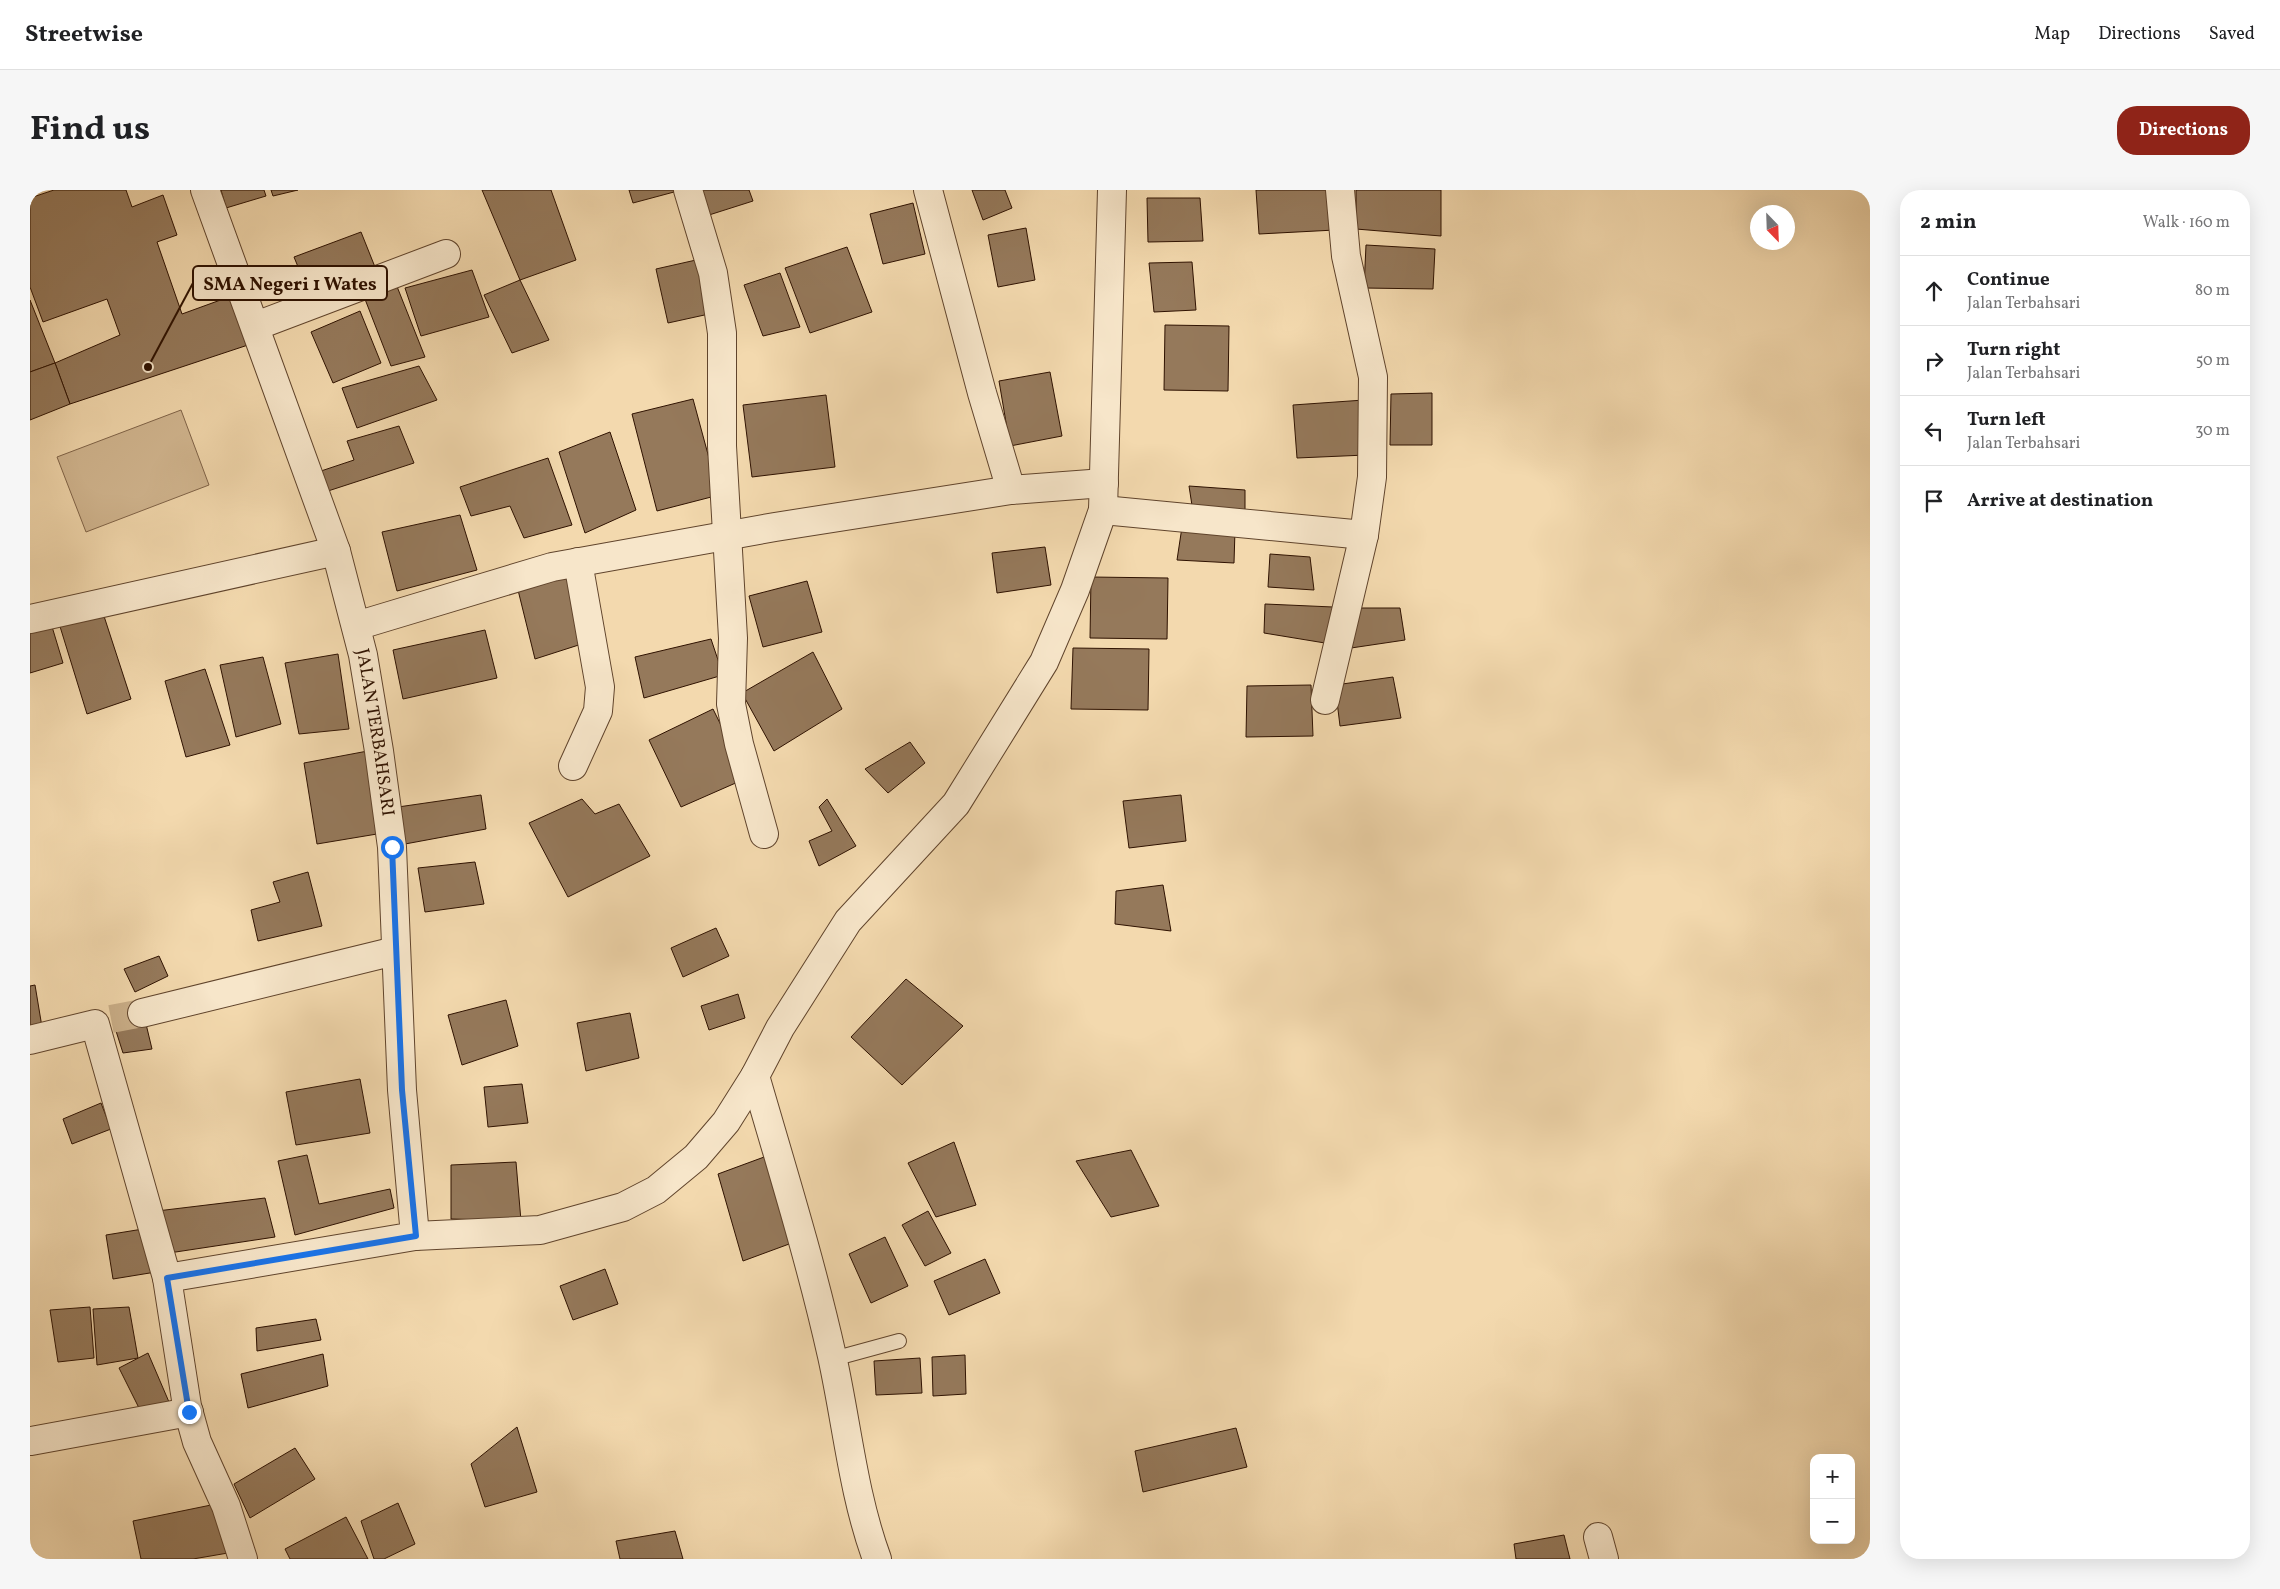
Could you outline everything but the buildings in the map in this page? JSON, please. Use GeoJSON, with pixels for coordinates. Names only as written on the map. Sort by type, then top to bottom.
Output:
{"type":"FeatureCollection","features":[{"type":"Feature","properties":{"kind":"street","name":"JALAN TERBAHSARI"},"geometry":{"type":"LineString","coordinates":[[206,190],[336,551],[363,655],[380,751],[392,847],[402,1090],[416,1236]]}},
{"type":"Feature","properties":{"kind":"street"},"geometry":{"type":"LineString","coordinates":[[688,190],[713,273],[722,333],[722,446],[733,638],[731,704],[764,834]]}},
{"type":"Feature","properties":{"kind":"street"},"geometry":{"type":"LineString","coordinates":[[928,190],[982,393],[1011,490]]}},
{"type":"Feature","properties":{"kind":"street"},"geometry":{"type":"LineString","coordinates":[[167,1278],[416,1236],[540,1230],[623,1207],[656,1190],[696,1158],[726,1122],[755,1076],[780,1028],[848,921],[956,804],[1044,662],[1076,590],[1104,497],[1112,190]]}},
{"type":"Feature","properties":{"kind":"street"},"geometry":{"type":"LineString","coordinates":[[1324,700],[1364,535],[1372,477],[1373,377],[1346,256],[1340,190]]}},
{"type":"Feature","properties":{"kind":"street"},"geometry":{"type":"LineString","coordinates":[[256,326],[446,254]]}},
{"type":"Feature","properties":{"kind":"street"},"geometry":{"type":"LineString","coordinates":[[356,626],[552,567],[726,535],[1011,490],[1104,497],[1364,535]]}},
{"type":"Feature","properties":{"kind":"street"},"geometry":{"type":"LineString","coordinates":[[30,619],[336,551]]}},
{"type":"Feature","properties":{"kind":"street"},"geometry":{"type":"LineString","coordinates":[[573,766],[598,711],[600,687],[578,562]]}},
{"type":"Feature","properties":{"kind":"street"},"geometry":{"type":"LineString","coordinates":[[142,1013],[395,951]]}},
{"type":"Feature","properties":{"kind":"street"},"geometry":{"type":"LineString","coordinates":[[30,1040],[103,1022],[167,1278],[189,1412],[197,1442],[226,1506],[243,1559]]}},
{"type":"Feature","properties":{"kind":"street"},"geometry":{"type":"LineString","coordinates":[[755,1076],[815,1282],[833,1359],[866,1530],[877,1559]]}},
{"type":"Feature","properties":{"kind":"street"},"geometry":{"type":"LineString","coordinates":[[31,1441],[189,1412]]}},
{"type":"Feature","properties":{"kind":"lane"},"geometry":{"type":"LineString","coordinates":[[833,1359],[899,1341]]}},
{"type":"Feature","properties":{"kind":"shaded area"},"geometry":{"type":"Polygon","coordinates":[[[181,410],[209,485],[86,532],[57,457],[181,410]]]}},
{"type":"Feature","properties":{"kind":"tunnel"},"geometry":{"type":"LineString","coordinates":[[111,1019],[142,1013]]}},
{"type":"Feature","properties":{"kind":"place","name":"SMA Negeri 1 Wates"},"geometry":{"type":"Point","coordinates":[148,367]}},
{"type":"Feature","properties":{"kind":"route"},"geometry":{"type":"LineString","coordinates":[[189,1412],[167,1278],[416,1236],[402,1090],[397,1007],[392,847]]}}]}
